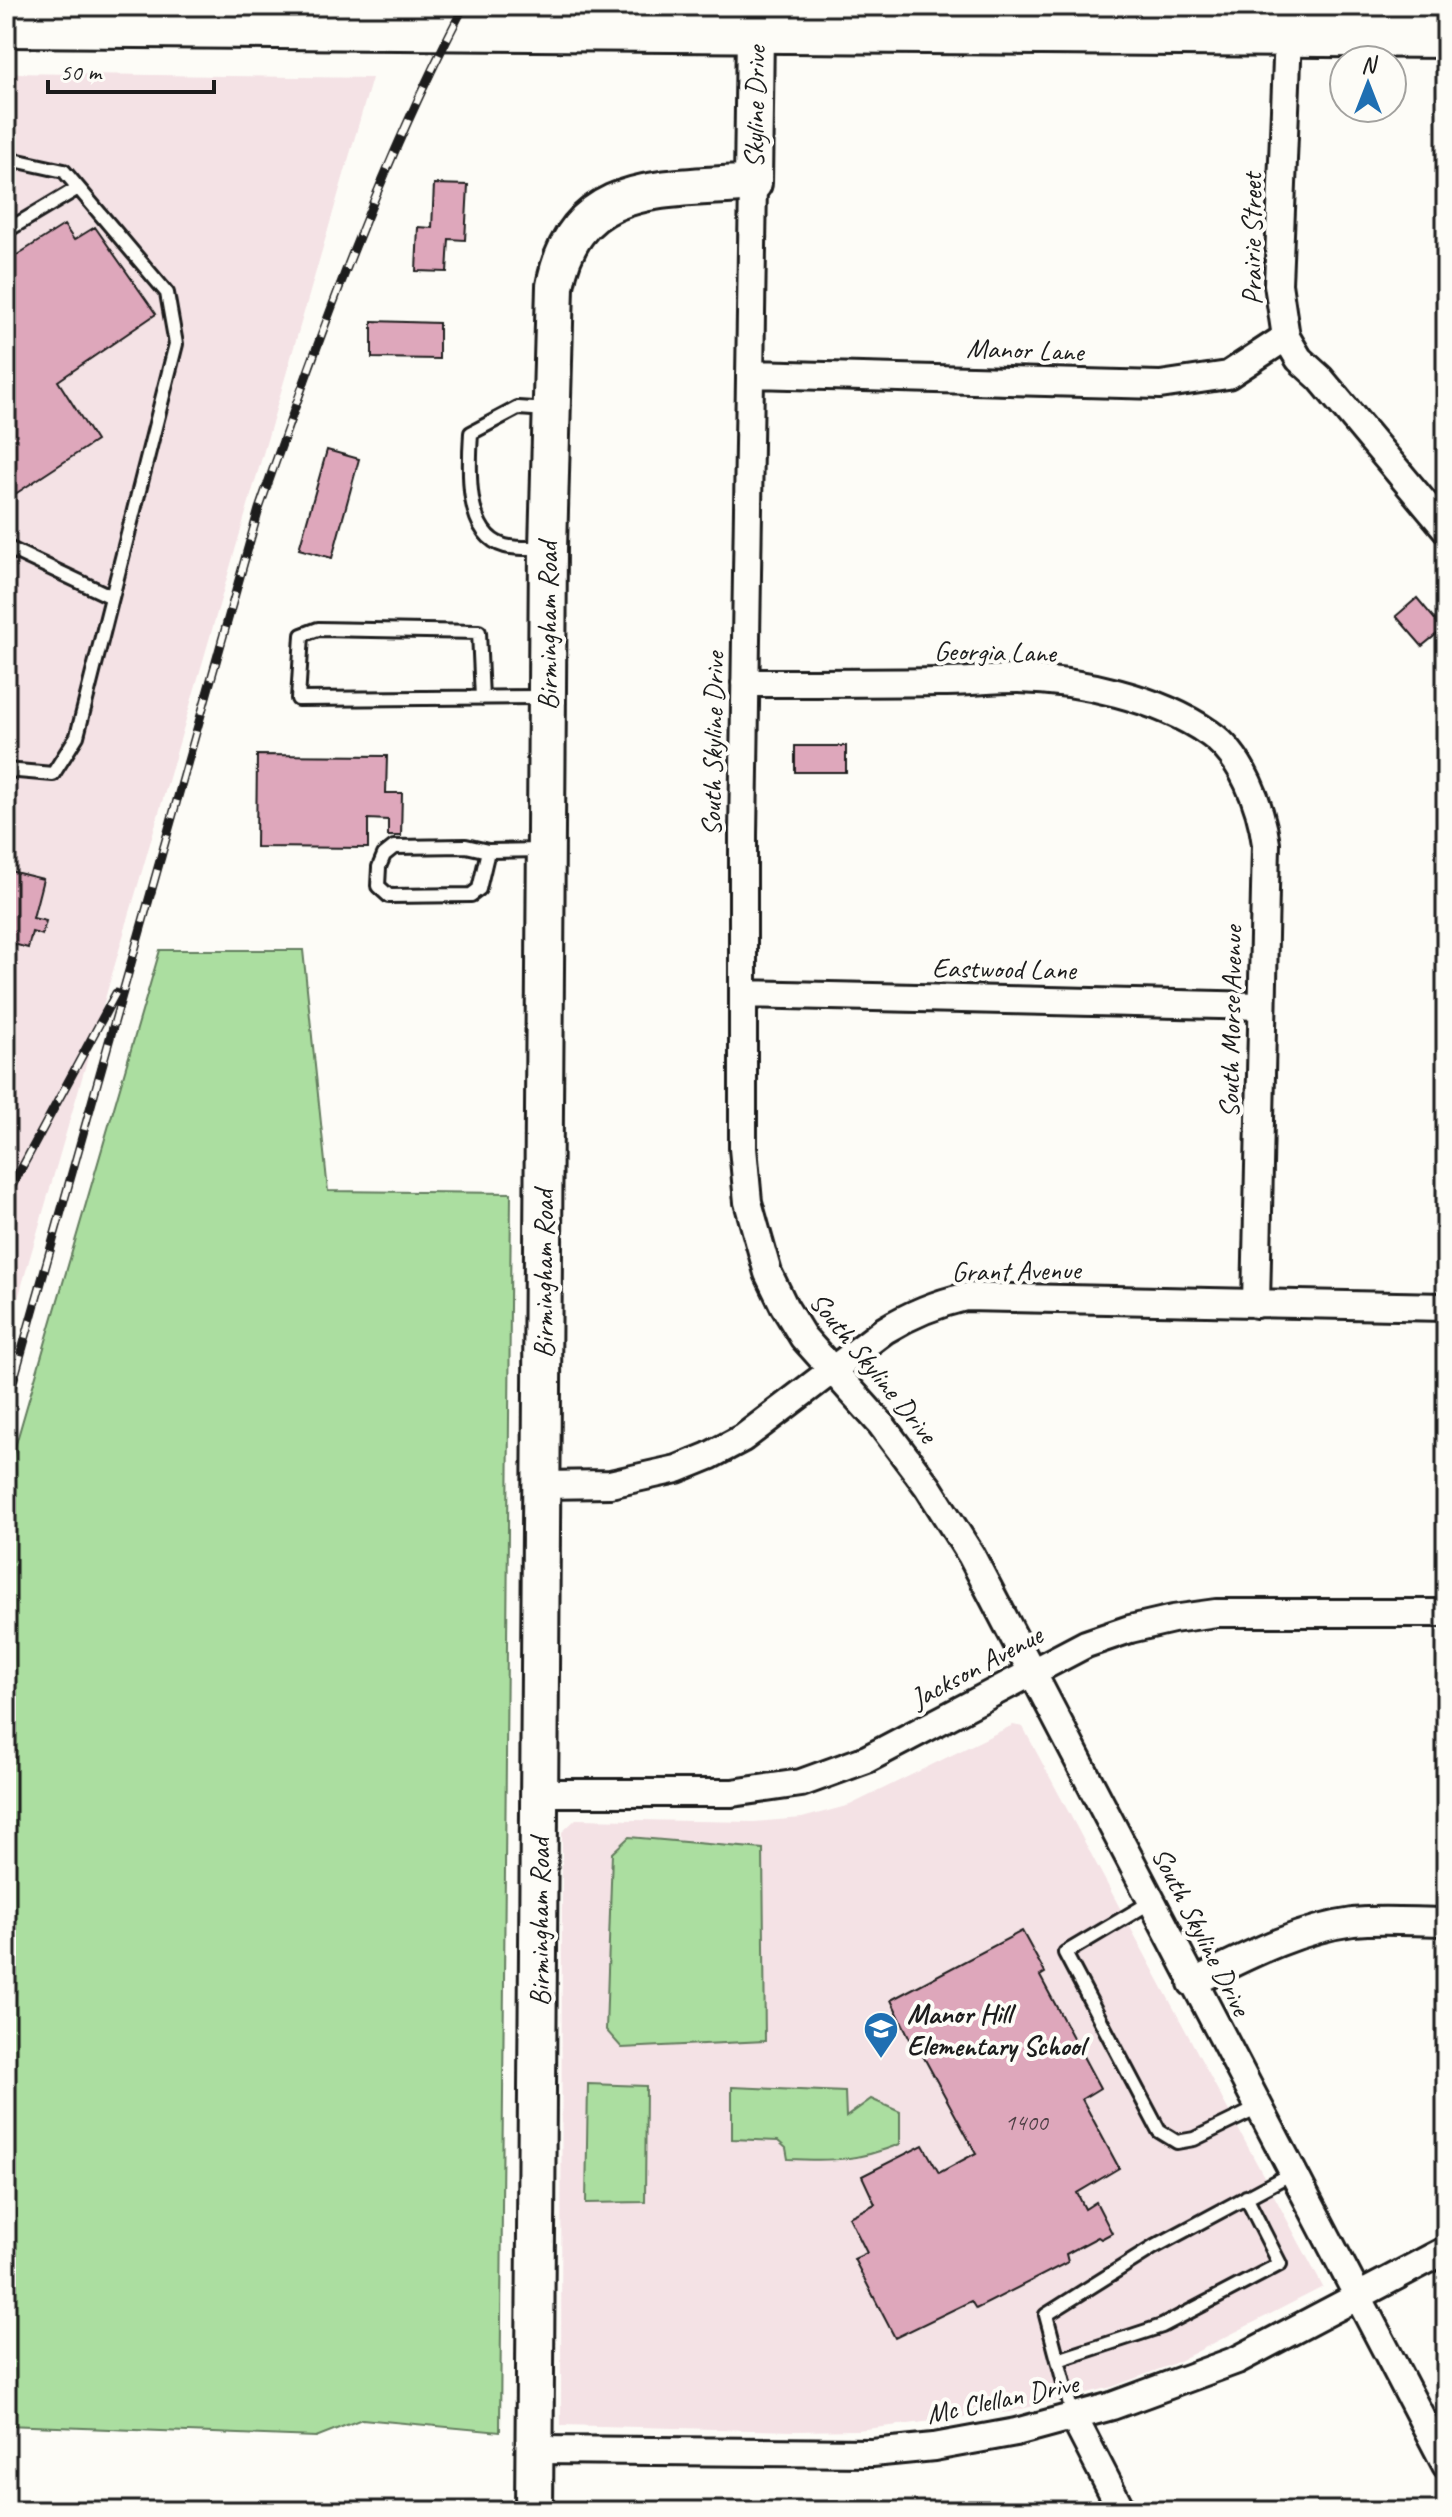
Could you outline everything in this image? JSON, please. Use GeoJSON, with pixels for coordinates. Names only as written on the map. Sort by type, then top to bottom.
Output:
{"type":"FeatureCollection","features":[{"type":"Feature","properties":{"kind":"highway"},"geometry":{"type":"LineString","coordinates":[[6,24],[755,19],[1288,35],[1366,20],[1446,35]]}},
{"type":"Feature","properties":{"kind":"street","name":"Skyline Drive"},"geometry":{"type":"LineString","coordinates":[[753,183],[755,19]]}},
{"type":"Feature","properties":{"kind":"street","name":"Prairie Street"},"geometry":{"type":"LineString","coordinates":[[1288,35],[1278,267],[1286,337],[1299,359],[1320,378],[1446,529]]}},
{"type":"Feature","properties":{"kind":"street","name":"South Skyline Drive"},"geometry":{"type":"LineString","coordinates":[[753,183],[745,683],[743,1148],[748,1202],[757,1238],[784,1306],[803,1337],[880,1423],[928,1487],[971,1555],[1446,2465]]}},
{"type":"Feature","properties":{"kind":"street","name":"Birmingham Road"},"geometry":{"type":"LineString","coordinates":[[534,2511],[548,548],[555,286],[560,260],[569,240],[603,206],[629,196],[753,183]]}},
{"type":"Feature","properties":{"kind":"street","name":"Manor Lane"},"geometry":{"type":"LineString","coordinates":[[750,374],[1160,385],[1228,375],[1286,337]]}},
{"type":"Feature","properties":{"kind":"street","name":"Georgia Lane"},"geometry":{"type":"LineString","coordinates":[[745,683],[1018,679],[1058,682],[1098,689],[1175,715],[1211,733],[1227,752]]}},
{"type":"Feature","properties":{"kind":"street","name":"South Morse Avenue"},"geometry":{"type":"LineString","coordinates":[[1227,752],[1240,769],[1254,797],[1266,844],[1256,1304]]}},
{"type":"Feature","properties":{"kind":"street","name":"Eastwood Lane"},"geometry":{"type":"LineString","coordinates":[[743,994],[1262,1006]]}},
{"type":"Feature","properties":{"kind":"street","name":"Grant Avenue"},"geometry":{"type":"LineString","coordinates":[[542,1485],[610,1484],[677,1469],[743,1438],[910,1314],[936,1303],[965,1297],[1446,1307]]}},
{"type":"Feature","properties":{"kind":"street","name":"Jackson Avenue"},"geometry":{"type":"LineString","coordinates":[[540,1793],[732,1793],[801,1783],[867,1759],[1086,1644],[1173,1619],[1216,1613],[1446,1613]]}},
{"type":"Feature","properties":{"kind":"street"},"geometry":{"type":"LineString","coordinates":[[1192,1983],[1268,1945],[1320,1928],[1356,1922],[1446,1922]]}},
{"type":"Feature","properties":{"kind":"street","name":"Mc Clellan Drive"},"geometry":{"type":"LineString","coordinates":[[536,2450],[872,2453],[934,2447],[1016,2432],[1074,2418],[1237,2360],[1446,2250]]}},
{"type":"Feature","properties":{"kind":"street"},"geometry":{"type":"LineString","coordinates":[[1074,2418],[1122,2511]]}},
{"type":"Feature","properties":{"kind":"lane"},"geometry":{"type":"LineString","coordinates":[[6,165],[14,160],[64,171],[167,293],[176,344],[77,736],[53,774],[6,770]]}},
{"type":"Feature","properties":{"kind":"lane"},"geometry":{"type":"LineString","coordinates":[[6,231],[78,188]]}},
{"type":"Feature","properties":{"kind":"lane"},"geometry":{"type":"LineString","coordinates":[[548,548],[504,546],[485,534],[473,509],[469,462],[471,433],[518,408],[551,410]]}},
{"type":"Feature","properties":{"kind":"lane"},"geometry":{"type":"LineString","coordinates":[[6,547],[112,597]]}},
{"type":"Feature","properties":{"kind":"lane"},"geometry":{"type":"LineString","coordinates":[[482,698],[479,632],[318,629],[302,635],[298,699],[482,698],[547,697]]}},
{"type":"Feature","properties":{"kind":"lane"},"geometry":{"type":"LineString","coordinates":[[488,851],[479,889],[471,895],[389,896],[378,886],[379,867],[384,855],[394,847],[466,846],[488,851],[546,850]]}},
{"type":"Feature","properties":{"kind":"lane"},"geometry":{"type":"LineString","coordinates":[[1151,1902],[1065,1953],[1159,2131],[1177,2142],[1194,2139],[1258,2108]]}},
{"type":"Feature","properties":{"kind":"lane"},"geometry":{"type":"LineString","coordinates":[[1074,2418],[1046,2315],[1154,2247],[1292,2173]]}},
{"type":"Feature","properties":{"kind":"lane"},"geometry":{"type":"LineString","coordinates":[[1058,2360],[1162,2326],[1280,2264],[1246,2197]]}},
{"type":"Feature","properties":{"kind":"shaded area"},"geometry":{"type":"Polygon","coordinates":[[[6,73],[372,78],[6,1340],[6,73]]]}},
{"type":"Feature","properties":{"kind":"shaded area","name":"Manor Hill Elementary School"},"geometry":{"type":"Polygon","coordinates":[[[1013,1725],[1023,1727],[1323,2287],[1173,2364],[1112,2387],[1009,2412],[857,2430],[561,2425],[562,1832],[576,1819],[754,1822],[802,1818],[850,1805],[1013,1725]]]}},
{"type":"Feature","properties":{"kind":"green space"},"geometry":{"type":"Polygon","coordinates":[[[160,950],[303,950],[328,1191],[511,1193],[500,2432],[362,2419],[316,2437],[6,2425],[6,1478],[160,950]]]}},
{"type":"Feature","properties":{"kind":"green space"},"geometry":{"type":"Polygon","coordinates":[[[629,1837],[763,1849],[765,2041],[622,2048],[606,2030],[612,1853],[629,1837]]]}},
{"type":"Feature","properties":{"kind":"green space"},"geometry":{"type":"Polygon","coordinates":[[[588,2084],[646,2086],[645,2202],[586,2203],[588,2084]]]}},
{"type":"Feature","properties":{"kind":"green space"},"geometry":{"type":"Polygon","coordinates":[[[732,2087],[845,2092],[846,2117],[871,2099],[900,2112],[900,2144],[845,2159],[788,2159],[786,2148],[778,2141],[732,2139],[732,2087]]]}},
{"type":"Feature","properties":{"kind":"building"},"geometry":{"type":"Polygon","coordinates":[[[434,184],[468,185],[465,240],[449,239],[447,272],[416,271],[418,227],[432,228],[434,184]]]}},
{"type":"Feature","properties":{"kind":"building"},"geometry":{"type":"Polygon","coordinates":[[[64,225],[74,240],[95,227],[156,314],[58,381],[96,441],[6,500],[6,287],[11,284],[6,276],[6,262],[64,225]]]}},
{"type":"Feature","properties":{"kind":"building"},"geometry":{"type":"Polygon","coordinates":[[[372,321],[439,323],[439,359],[372,358],[372,321]]]}},
{"type":"Feature","properties":{"kind":"building"},"geometry":{"type":"Polygon","coordinates":[[[327,450],[359,459],[332,558],[299,549],[327,450]]]}},
{"type":"Feature","properties":{"kind":"building"},"geometry":{"type":"Polygon","coordinates":[[[1417,598],[1443,629],[1422,646],[1396,616],[1417,598]]]}},
{"type":"Feature","properties":{"kind":"building"},"geometry":{"type":"Polygon","coordinates":[[[795,746],[846,746],[846,772],[795,772],[795,746]]]}},
{"type":"Feature","properties":{"kind":"building"},"geometry":{"type":"Polygon","coordinates":[[[257,755],[387,756],[386,793],[402,793],[401,836],[388,836],[388,820],[368,819],[368,848],[256,847],[257,755]]]}},
{"type":"Feature","properties":{"kind":"building"},"geometry":{"type":"Polygon","coordinates":[[[6,870],[43,879],[33,918],[46,921],[42,935],[32,932],[28,948],[6,942],[6,870]]]}},
{"type":"Feature","properties":{"kind":"building","name":"Manor Hill Elementary School"},"geometry":{"type":"Polygon","coordinates":[[[1022,1931],[1045,1973],[1040,1976],[1100,2088],[1082,2099],[1119,2168],[1077,2193],[1085,2209],[1096,2202],[1112,2233],[1066,2254],[1068,2262],[976,2309],[971,2301],[895,2338],[854,2259],[867,2253],[849,2217],[875,2204],[862,2176],[923,2145],[939,2173],[976,2153],[916,2043],[913,2045],[891,2000],[1022,1931]]]}},
{"type":"Feature","properties":{"kind":"railway"},"geometry":{"type":"LineString","coordinates":[[6,1407],[259,509],[352,253],[405,128],[464,6]]}},
{"type":"Feature","properties":{"kind":"railway"},"geometry":{"type":"LineString","coordinates":[[6,1197],[116,993]]}},
{"type":"Feature","properties":{"kind":"place","name":"Manor Hill Elementary School"},"geometry":{"type":"Point","coordinates":[881,2060]}}]}
